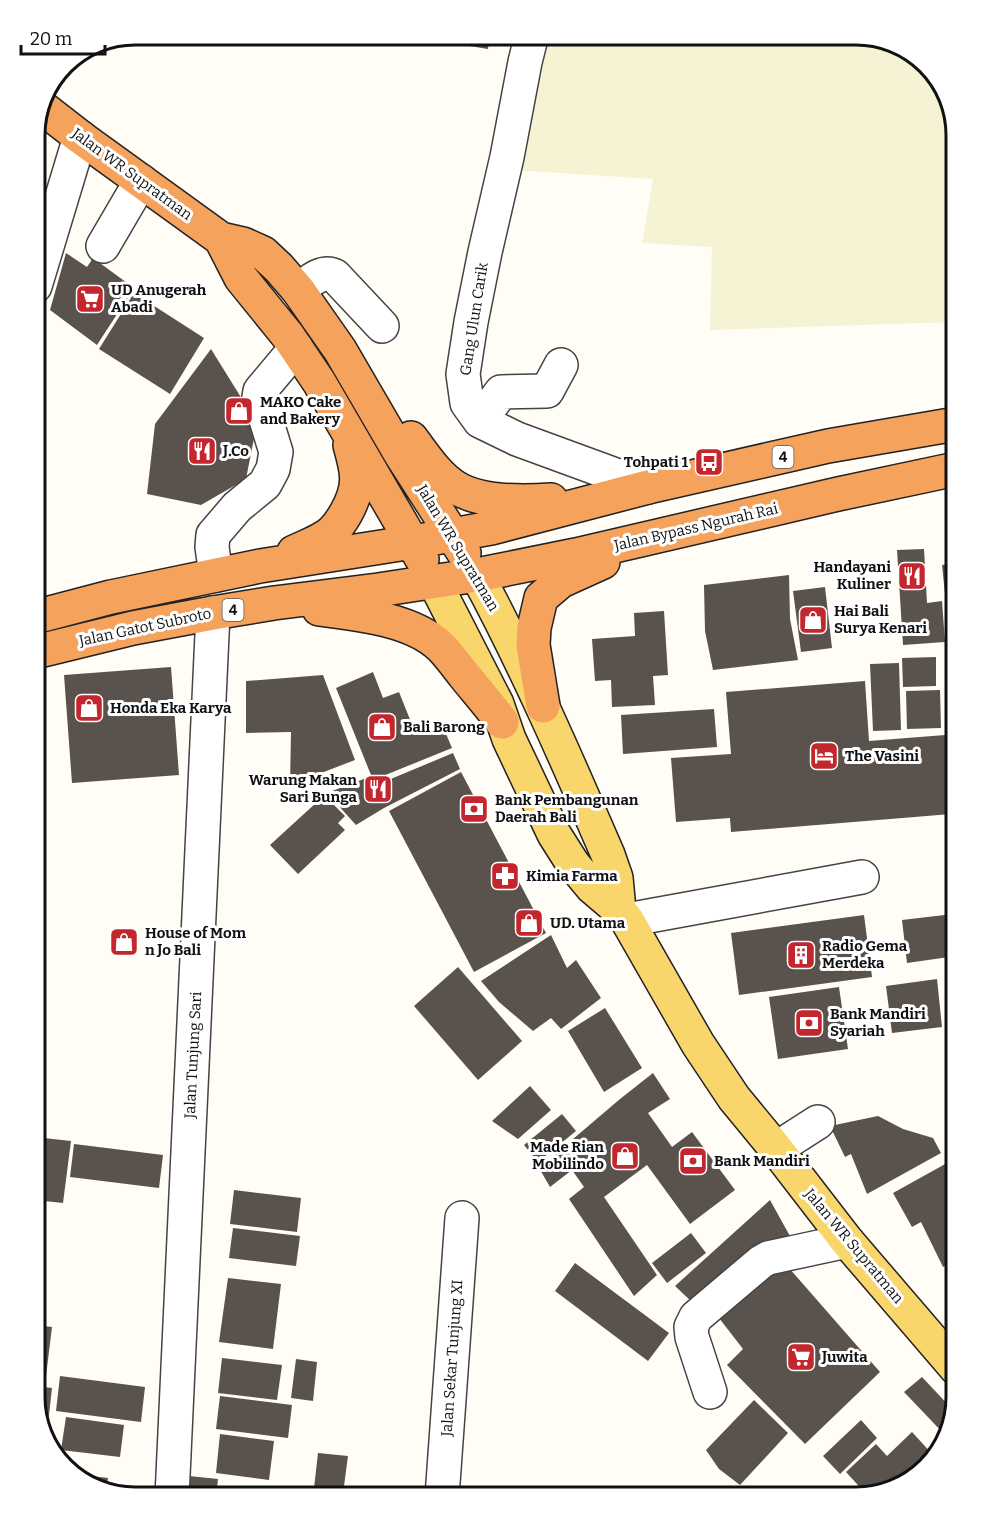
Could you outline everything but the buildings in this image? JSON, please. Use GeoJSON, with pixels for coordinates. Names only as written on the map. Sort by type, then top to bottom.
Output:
{"type":"FeatureCollection","features":[{"type":"Feature","properties":{"kind":"highway","name":"Jalan WR Supratman"},"geometry":{"type":"LineString","coordinates":[[48,112],[221,239],[243,244],[262,253],[279,267],[298,290],[339,350],[405,462],[477,575]]}},
{"type":"Feature","properties":{"kind":"highway","name":"Jalan WR Supratman"},"geometry":{"type":"LineString","coordinates":[[221,239],[241,278],[296,348],[319,382],[434,581]]}},
{"type":"Feature","properties":{"kind":"highway","name":"4"},"geometry":{"type":"LineString","coordinates":[[357,378],[403,428],[439,474],[455,487],[483,497],[524,501],[610,497]]}},
{"type":"Feature","properties":{"kind":"highway","name":"4"},"geometry":{"type":"LineString","coordinates":[[260,566],[323,538],[341,522],[357,486],[356,465],[344,425]]}},
{"type":"Feature","properties":{"kind":"highway","name":"4"},"geometry":{"type":"LineString","coordinates":[[45,614],[111,597],[260,566],[491,528],[648,487],[828,446],[946,426]]}},
{"type":"Feature","properties":{"kind":"highway","name":"Jalan Bypass Ngurah Rai"},"geometry":{"type":"LineString","coordinates":[[434,581],[477,575],[576,555],[946,471]]}},
{"type":"Feature","properties":{"kind":"highway"},"geometry":{"type":"LineString","coordinates":[[543,706],[533,645],[534,628],[541,598],[561,581],[661,534]]}},
{"type":"Feature","properties":{"kind":"highway","name":"Jalan Gatot Subroto"},"geometry":{"type":"LineString","coordinates":[[45,650],[133,628],[213,613],[434,581]]}},
{"type":"Feature","properties":{"kind":"highway"},"geometry":{"type":"LineString","coordinates":[[274,603],[350,613],[392,622],[419,632],[441,647],[502,722]]}},
{"type":"Feature","properties":{"kind":"main road","name":"Jalan WR Supratman"},"geometry":{"type":"LineString","coordinates":[[477,575],[543,706],[608,855],[616,878],[623,915]]}},
{"type":"Feature","properties":{"kind":"main road","name":"Jalan WR Supratman"},"geometry":{"type":"LineString","coordinates":[[434,581],[497,704],[502,722],[554,834],[573,864],[592,887],[623,915],[698,1044],[734,1098],[847,1242],[946,1355]]}},
{"type":"Feature","properties":{"kind":"street","name":"Gang Ulun Carik"},"geometry":{"type":"LineString","coordinates":[[480,421],[467,403],[463,374],[481,272],[529,45]]}},
{"type":"Feature","properties":{"kind":"street"},"geometry":{"type":"LineString","coordinates":[[45,253],[80,137]]}},
{"type":"Feature","properties":{"kind":"street"},"geometry":{"type":"LineString","coordinates":[[103,246],[141,181]]}},
{"type":"Feature","properties":{"kind":"street"},"geometry":{"type":"LineString","coordinates":[[298,290],[324,273],[330,273],[382,326]]}},
{"type":"Feature","properties":{"kind":"street"},"geometry":{"type":"LineString","coordinates":[[216,575],[212,548],[213,535],[237,507],[265,484],[273,469],[276,452],[259,397],[260,391],[296,348]]}},
{"type":"Feature","properties":{"kind":"street"},"geometry":{"type":"LineString","coordinates":[[561,364],[548,391],[501,392],[480,421],[517,439],[648,487]]}},
{"type":"Feature","properties":{"kind":"street","name":"Jalan Tunjung Sari"},"geometry":{"type":"LineString","coordinates":[[172,1487],[213,613]]}},
{"type":"Feature","properties":{"kind":"street"},"geometry":{"type":"LineString","coordinates":[[623,915],[862,877]]}},
{"type":"Feature","properties":{"kind":"street"},"geometry":{"type":"LineString","coordinates":[[776,1149],[818,1122]]}},
{"type":"Feature","properties":{"kind":"street","name":"Jalan Sekar Tunjung XI"},"geometry":{"type":"LineString","coordinates":[[443,1487],[462,1218]]}},
{"type":"Feature","properties":{"kind":"street"},"geometry":{"type":"LineString","coordinates":[[710,1392],[692,1337],[691,1327],[696,1317],[768,1258],[847,1242]]}},
{"type":"Feature","properties":{"kind":"shaded area"},"geometry":{"type":"Polygon","coordinates":[[[534,45],[862,45],[885,50],[906,60],[924,76],[937,95],[944,118],[946,135],[946,322],[710,330],[712,247],[642,243],[653,179],[512,170],[534,45]]]}},
{"type":"Feature","properties":{"kind":"place","name":"UD Anugerah Abadi"},"geometry":{"type":"Point","coordinates":[90,299]}},
{"type":"Feature","properties":{"kind":"place","name":"MAKO Cake and Bakery"},"geometry":{"type":"Point","coordinates":[239,411]}},
{"type":"Feature","properties":{"kind":"place","name":"J.Co"},"geometry":{"type":"Point","coordinates":[202,451]}},
{"type":"Feature","properties":{"kind":"place","name":"Tohpati 1"},"geometry":{"type":"Point","coordinates":[709,462]}},
{"type":"Feature","properties":{"kind":"place","name":"Handayani Kuliner"},"geometry":{"type":"Point","coordinates":[912,576]}},
{"type":"Feature","properties":{"kind":"place","name":"Hai Bali Surya Kenari"},"geometry":{"type":"Point","coordinates":[813,620]}},
{"type":"Feature","properties":{"kind":"place","name":"Honda Eka Karya"},"geometry":{"type":"Point","coordinates":[89,708]}},
{"type":"Feature","properties":{"kind":"place","name":"Bali Barong"},"geometry":{"type":"Point","coordinates":[382,727]}},
{"type":"Feature","properties":{"kind":"place","name":"The Vasini"},"geometry":{"type":"Point","coordinates":[824,756]}},
{"type":"Feature","properties":{"kind":"place","name":"Warung Makan Sari Bunga"},"geometry":{"type":"Point","coordinates":[378,789]}},
{"type":"Feature","properties":{"kind":"place","name":"Bank Pembangunan Daerah Bali"},"geometry":{"type":"Point","coordinates":[474,809]}},
{"type":"Feature","properties":{"kind":"place","name":"Kimia Farma"},"geometry":{"type":"Point","coordinates":[505,876]}},
{"type":"Feature","properties":{"kind":"place","name":"UD. Utama"},"geometry":{"type":"Point","coordinates":[529,923]}},
{"type":"Feature","properties":{"kind":"place","name":"House of Mom n Jo Bali"},"geometry":{"type":"Point","coordinates":[124,942]}},
{"type":"Feature","properties":{"kind":"place","name":"Radio Gema Merdeka"},"geometry":{"type":"Point","coordinates":[801,955]}},
{"type":"Feature","properties":{"kind":"place","name":"Bank Mandiri Syariah"},"geometry":{"type":"Point","coordinates":[809,1023]}},
{"type":"Feature","properties":{"kind":"place","name":"Made Rian Mobilindo"},"geometry":{"type":"Point","coordinates":[625,1156]}},
{"type":"Feature","properties":{"kind":"place","name":"Bank Mandiri"},"geometry":{"type":"Point","coordinates":[693,1161]}},
{"type":"Feature","properties":{"kind":"place","name":"Juwita"},"geometry":{"type":"Point","coordinates":[801,1357]}}]}
